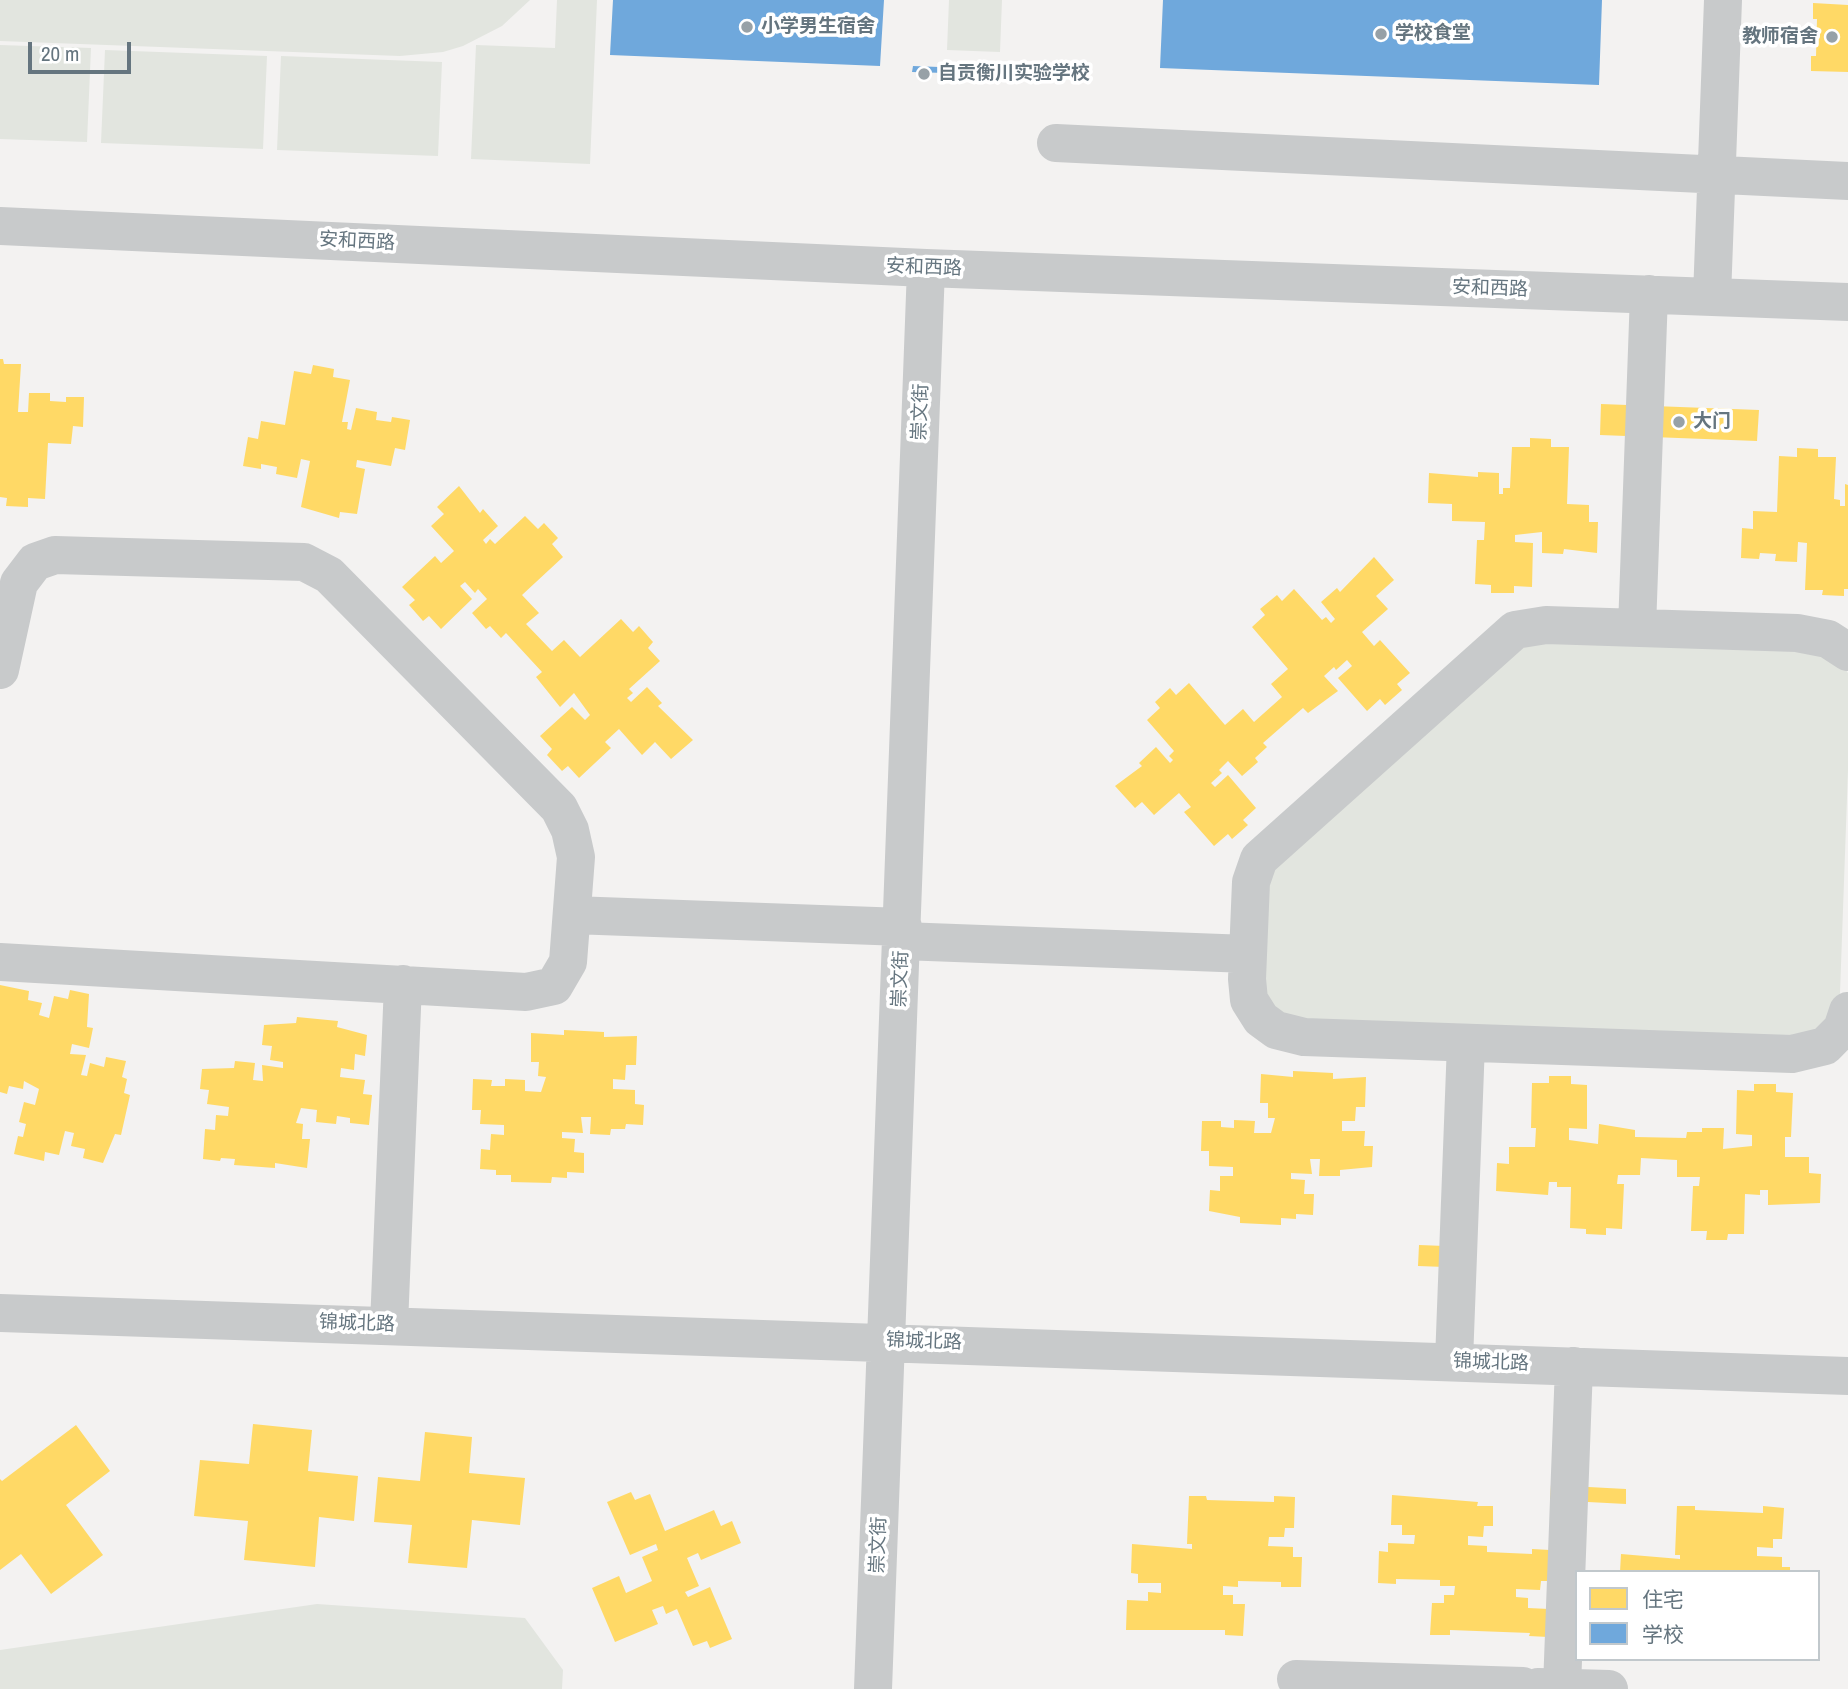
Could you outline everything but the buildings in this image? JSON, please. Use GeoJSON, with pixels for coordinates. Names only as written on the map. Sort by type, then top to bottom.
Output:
{"type":"FeatureCollection","features":[{"type":"Feature","properties":{"kind":"street"},"geometry":{"type":"LineString","coordinates":[[1712,297],[1723,0]]}},
{"type":"Feature","properties":{"kind":"street"},"geometry":{"type":"LineString","coordinates":[[1056,143],[1716,177],[1848,181]]}},
{"type":"Feature","properties":{"kind":"street","name":"安和西路"},"geometry":{"type":"LineString","coordinates":[[0,226],[926,268],[1848,302]]}},
{"type":"Feature","properties":{"kind":"street","name":"崇文街"},"geometry":{"type":"LineString","coordinates":[[873,1689],[926,268]]}},
{"type":"Feature","properties":{"kind":"street"},"geometry":{"type":"LineString","coordinates":[[1637,628],[1649,295]]}},
{"type":"Feature","properties":{"kind":"street"},"geometry":{"type":"LineString","coordinates":[[0,670],[19,583],[35,562],[55,555],[279,559],[304,562],[329,575],[559,808],[570,830],[576,857],[568,962],[554,986],[526,992],[0,962]]}},
{"type":"Feature","properties":{"kind":"street"},"geometry":{"type":"LineString","coordinates":[[1848,652],[1839,644],[1816,635],[1535,625],[1514,630],[1264,852],[1254,868],[1251,882],[1248,954],[1249,1000],[1261,1019],[1276,1030],[1304,1037],[1804,1054],[1825,1046],[1842,1029],[1848,1011]]}},
{"type":"Feature","properties":{"kind":"street"},"geometry":{"type":"LineString","coordinates":[[572,915],[1248,954]]}},
{"type":"Feature","properties":{"kind":"street"},"geometry":{"type":"LineString","coordinates":[[388,1325],[403,984]]}},
{"type":"Feature","properties":{"kind":"street"},"geometry":{"type":"LineString","coordinates":[[1454,1361],[1466,1043]]}},
{"type":"Feature","properties":{"kind":"street","name":"锦城北路"},"geometry":{"type":"LineString","coordinates":[[0,1312],[1848,1376]]}},
{"type":"Feature","properties":{"kind":"street"},"geometry":{"type":"LineString","coordinates":[[1562,1687],[1574,1366]]}},
{"type":"Feature","properties":{"kind":"street"},"geometry":{"type":"LineString","coordinates":[[1296,1679],[1416,1686],[1609,1689]]}},
{"type":"Feature","properties":{"kind":"shaded area"},"geometry":{"type":"Polygon","coordinates":[[[0,0],[530,0],[502,26],[463,46],[443,52],[400,56],[0,41],[0,0]]]}},
{"type":"Feature","properties":{"kind":"shaded area"},"geometry":{"type":"Polygon","coordinates":[[[557,0],[597,0],[590,164],[471,159],[476,45],[555,48],[557,0]]]}},
{"type":"Feature","properties":{"kind":"shaded area"},"geometry":{"type":"Polygon","coordinates":[[[949,0],[1002,0],[1000,52],[947,50],[949,0]]]}},
{"type":"Feature","properties":{"kind":"shaded area"},"geometry":{"type":"Polygon","coordinates":[[[0,45],[91,48],[87,142],[0,139],[0,45]]]}},
{"type":"Feature","properties":{"kind":"shaded area"},"geometry":{"type":"Polygon","coordinates":[[[105,50],[267,56],[263,149],[101,143],[105,50]]]}},
{"type":"Feature","properties":{"kind":"shaded area"},"geometry":{"type":"Polygon","coordinates":[[[281,56],[442,62],[438,156],[277,150],[281,56]]]}},
{"type":"Feature","properties":{"kind":"shaded area"},"geometry":{"type":"Polygon","coordinates":[[[1518,642],[1806,645],[1841,663],[1848,673],[1848,770],[1840,993],[1839,1004],[1809,1040],[1301,1025],[1262,999],[1263,879],[1518,642]]]}},
{"type":"Feature","properties":{"kind":"shaded area"},"geometry":{"type":"Polygon","coordinates":[[[317,1604],[525,1618],[563,1670],[562,1689],[0,1689],[0,1650],[317,1604]]]}},
{"type":"Feature","properties":{"kind":"place","name":"小学男生宿舍"},"geometry":{"type":"Point","coordinates":[747,27]}},
{"type":"Feature","properties":{"kind":"place","name":"学校食堂"},"geometry":{"type":"Point","coordinates":[1381,34]}},
{"type":"Feature","properties":{"kind":"place","name":"教师宿舍"},"geometry":{"type":"Point","coordinates":[1832,37]}},
{"type":"Feature","properties":{"kind":"place","name":"自贡衡川实验学校"},"geometry":{"type":"Point","coordinates":[924,74]}},
{"type":"Feature","properties":{"kind":"place","name":"大门"},"geometry":{"type":"Point","coordinates":[1679,422]}}]}
